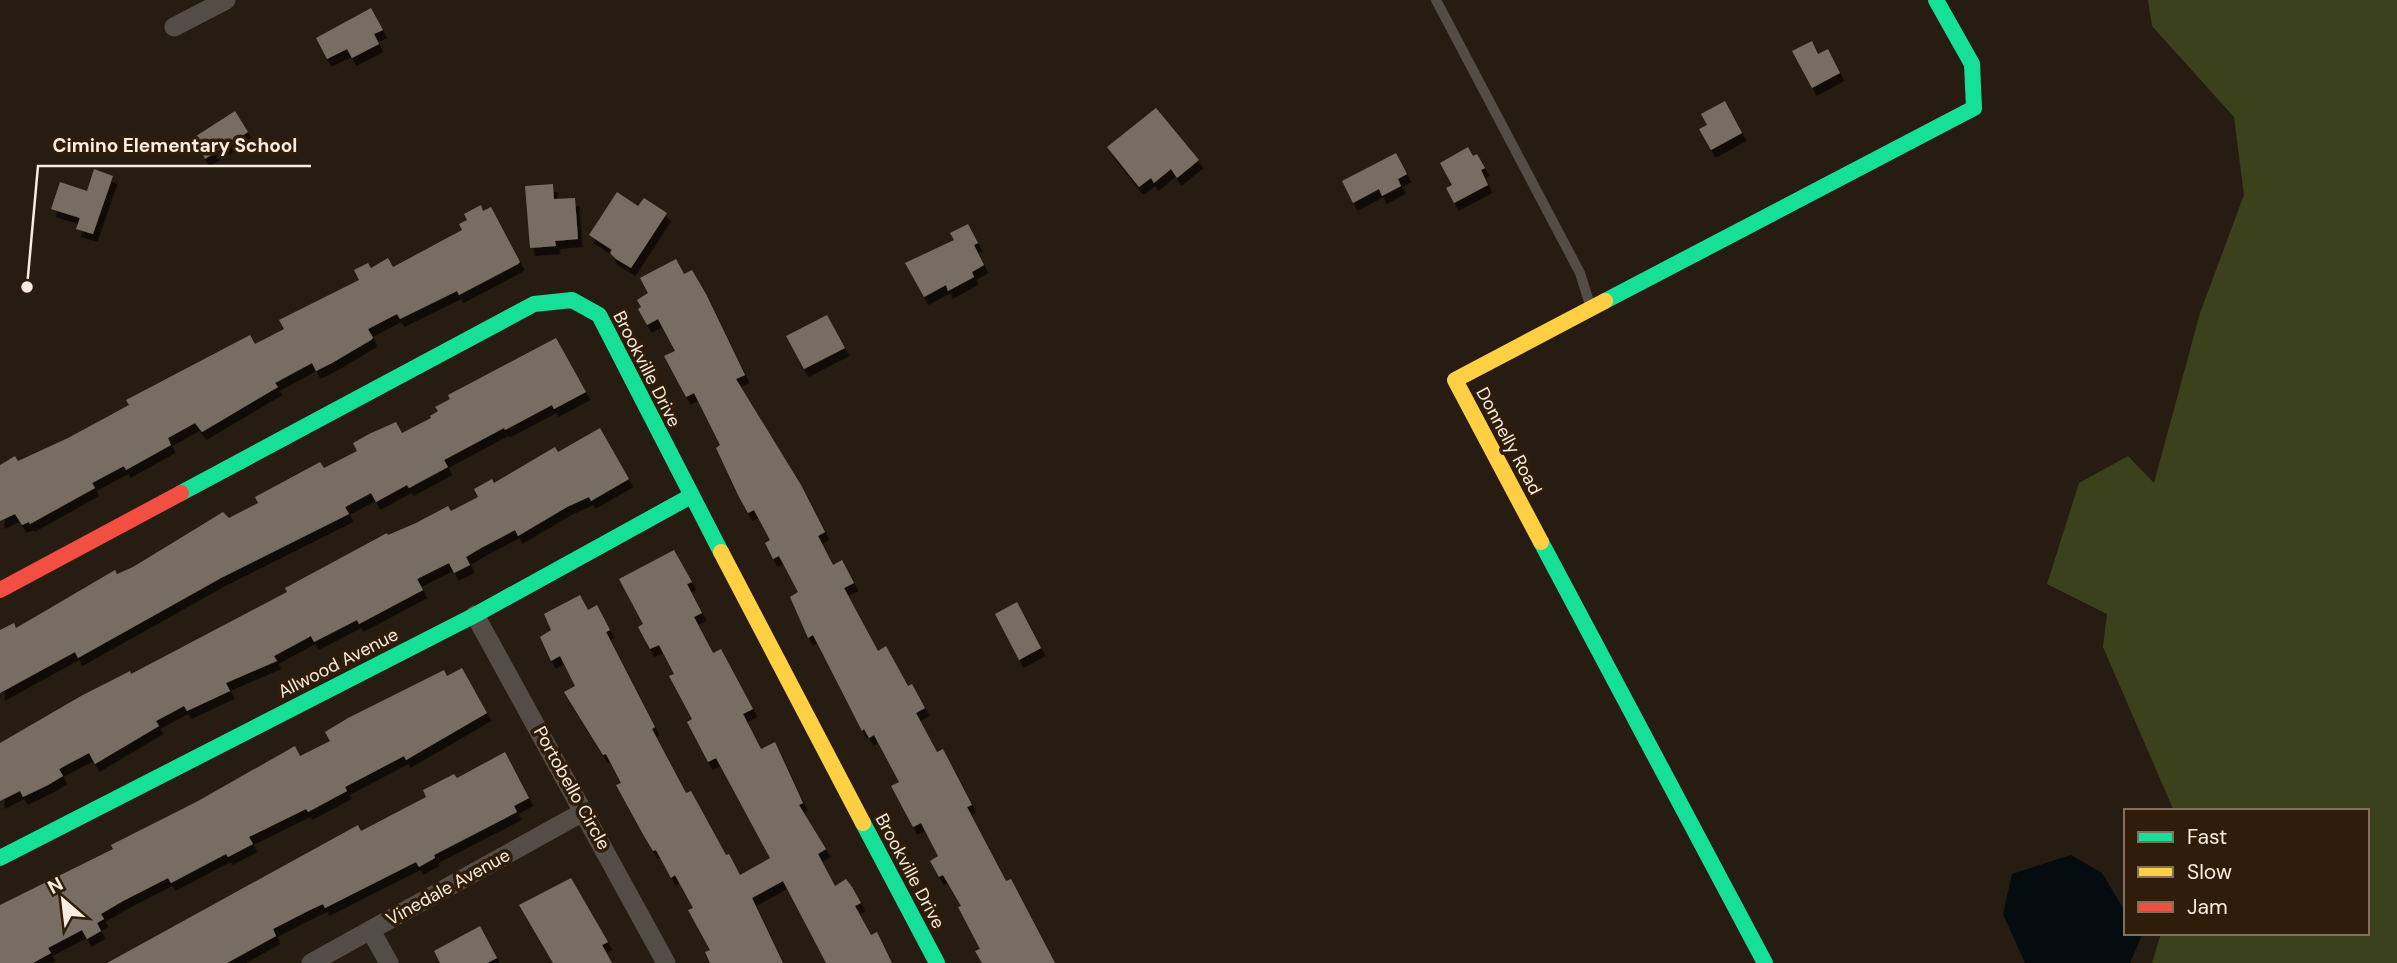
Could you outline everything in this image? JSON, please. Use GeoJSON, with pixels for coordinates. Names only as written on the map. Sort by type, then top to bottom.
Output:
{"type":"FeatureCollection","features":[{"type":"Feature","properties":{"kind":"street"},"geometry":{"type":"LineString","coordinates":[[174,27],[226,0]]}},
{"type":"Feature","properties":{"kind":"street","name":"Donnelly Road"},"geometry":{"type":"LineString","coordinates":[[1765,963],[1455,380],[1974,108],[1972,64],[1936,0]]}},
{"type":"Feature","properties":{"kind":"street","name":"Brookville Drive"},"geometry":{"type":"LineString","coordinates":[[0,590],[534,304],[572,300],[599,315],[691,496],[937,963]]}},
{"type":"Feature","properties":{"kind":"street","name":"Allwood Avenue"},"geometry":{"type":"LineString","coordinates":[[0,858],[475,615],[691,496]]}},
{"type":"Feature","properties":{"kind":"street","name":"Portobello Circle"},"geometry":{"type":"LineString","coordinates":[[475,615],[585,811],[666,963]]}},
{"type":"Feature","properties":{"kind":"street","name":"Vinedale Avenue"},"geometry":{"type":"LineString","coordinates":[[311,963],[585,811]]}},
{"type":"Feature","properties":{"kind":"street"},"geometry":{"type":"LineString","coordinates":[[371,930],[389,963]]}},
{"type":"Feature","properties":{"kind":"lane"},"geometry":{"type":"LineString","coordinates":[[1436,0],[1580,273],[1591,309]]}},
{"type":"Feature","properties":{"kind":"green space"},"geometry":{"type":"Polygon","coordinates":[[[2148,0],[2397,0],[2397,963],[2152,963],[2160,935],[2369,935],[2369,809],[2173,809],[2103,647],[2107,614],[2047,584],[2079,483],[2128,456],[2154,483],[2200,313],[2244,195],[2234,117],[2152,26],[2148,0]]]}},
{"type":"Feature","properties":{"kind":"shaded area"},"geometry":{"type":"Polygon","coordinates":[[[2071,855],[2102,873],[2124,910],[2124,935],[2142,935],[2130,963],[2025,963],[2003,914],[2012,874],[2071,855]]]}},
{"type":"Feature","properties":{"kind":"building"},"geometry":{"type":"Polygon","coordinates":[[[371,8],[383,30],[374,34],[379,44],[352,58],[347,49],[327,59],[316,38],[371,8]]]}},
{"type":"Feature","properties":{"kind":"building"},"geometry":{"type":"Polygon","coordinates":[[[1812,41],[1818,54],[1828,49],[1840,73],[1812,88],[1792,51],[1812,41]]]}},
{"type":"Feature","properties":{"kind":"building"},"geometry":{"type":"Polygon","coordinates":[[[1725,101],[1742,133],[1711,150],[1699,129],[1707,125],[1701,114],[1725,101]]]}},
{"type":"Feature","properties":{"kind":"building"},"geometry":{"type":"Polygon","coordinates":[[[1156,108],[1199,160],[1177,178],[1171,169],[1154,183],[1151,178],[1139,187],[1107,147],[1156,108]]]}},
{"type":"Feature","properties":{"kind":"building"},"geometry":{"type":"Polygon","coordinates":[[[235,111],[248,132],[205,159],[193,138],[235,111]]]}},
{"type":"Feature","properties":{"kind":"building"},"geometry":{"type":"Polygon","coordinates":[[[1468,147],[1473,156],[1477,154],[1485,168],[1481,170],[1488,185],[1454,203],[1446,188],[1452,185],[1440,163],[1468,147]]]}},
{"type":"Feature","properties":{"kind":"building"},"geometry":{"type":"Polygon","coordinates":[[[1396,153],[1407,174],[1398,179],[1401,186],[1382,196],[1379,189],[1353,203],[1342,181],[1396,153]]]}},
{"type":"Feature","properties":{"kind":"building"},"geometry":{"type":"Polygon","coordinates":[[[94,169],[113,176],[93,234],[76,229],[80,218],[51,209],[60,182],[87,191],[94,169]]]}},
{"type":"Feature","properties":{"kind":"building"},"geometry":{"type":"Polygon","coordinates":[[[553,184],[554,199],[575,198],[578,239],[555,241],[556,246],[530,248],[525,186],[553,184]]]}},
{"type":"Feature","properties":{"kind":"building"},"geometry":{"type":"Polygon","coordinates":[[[617,192],[638,206],[644,198],[667,213],[631,268],[616,259],[610,253],[612,250],[589,235],[617,192]]]}},
{"type":"Feature","properties":{"kind":"building"},"geometry":{"type":"Polygon","coordinates":[[[481,205],[483,211],[491,207],[520,262],[518,264],[459,295],[457,291],[400,319],[397,314],[368,329],[373,338],[371,340],[332,363],[316,371],[312,363],[275,383],[278,387],[202,432],[195,423],[168,438],[171,445],[126,470],[124,466],[92,483],[95,488],[30,524],[29,522],[22,525],[15,514],[0,521],[0,465],[15,456],[18,461],[68,438],[129,405],[126,400],[250,335],[255,344],[284,329],[279,320],[359,280],[354,270],[368,263],[371,268],[388,258],[393,267],[462,230],[459,224],[467,220],[464,214],[481,205]]]}},
{"type":"Feature","properties":{"kind":"building"},"geometry":{"type":"Polygon","coordinates":[[[968,224],[978,243],[974,245],[984,265],[972,272],[974,277],[948,291],[946,285],[924,297],[905,263],[954,240],[950,233],[968,224]]]}},
{"type":"Feature","properties":{"kind":"building"},"geometry":{"type":"Polygon","coordinates":[[[676,259],[684,274],[692,270],[706,294],[745,375],[736,379],[801,485],[825,532],[818,536],[833,565],[842,560],[854,583],[844,588],[878,651],[886,646],[908,686],[912,684],[925,708],[916,713],[937,752],[943,749],[972,805],[967,807],[1006,881],[1011,879],[1055,963],[982,963],[975,951],[980,949],[958,907],[961,906],[943,875],[939,877],[930,861],[938,856],[921,823],[913,827],[891,786],[899,782],[874,735],[869,738],[864,729],[862,731],[813,635],[808,638],[790,597],[798,592],[779,556],[773,559],[765,543],[770,540],[754,510],[748,513],[739,497],[716,448],[720,445],[694,393],[686,397],[664,356],[675,351],[658,319],[647,325],[638,309],[641,307],[637,300],[648,293],[640,278],[676,259]]]}},
{"type":"Feature","properties":{"kind":"building"},"geometry":{"type":"Polygon","coordinates":[[[827,315],[845,348],[804,369],[786,336],[827,315]]]}},
{"type":"Feature","properties":{"kind":"building"},"geometry":{"type":"Polygon","coordinates":[[[556,338],[586,392],[554,409],[552,405],[444,460],[448,467],[409,488],[407,485],[376,502],[371,493],[345,507],[349,514],[221,578],[78,658],[75,652],[0,693],[0,630],[14,623],[16,628],[115,570],[117,574],[133,567],[223,512],[229,518],[258,503],[255,497],[320,462],[324,468],[357,451],[353,443],[369,434],[396,422],[402,433],[431,418],[430,416],[438,411],[435,407],[450,399],[448,395],[556,338]]]}},
{"type":"Feature","properties":{"kind":"building"},"geometry":{"type":"Polygon","coordinates":[[[600,428],[629,479],[591,501],[589,497],[567,507],[518,536],[515,530],[481,548],[466,557],[470,565],[454,573],[449,563],[417,579],[423,590],[359,624],[357,620],[314,642],[311,636],[274,656],[277,661],[226,683],[230,691],[187,711],[184,706],[156,721],[159,726],[95,764],[89,753],[59,769],[63,776],[48,785],[23,797],[20,791],[0,801],[0,743],[81,696],[130,671],[131,674],[287,592],[285,588],[387,533],[388,535],[416,523],[448,506],[451,511],[478,497],[474,489],[492,479],[494,483],[555,447],[558,452],[600,428]]]}},
{"type":"Feature","properties":{"kind":"building"},"geometry":{"type":"Polygon","coordinates":[[[674,550],[692,582],[687,584],[702,613],[694,617],[713,653],[721,649],[753,709],[743,714],[761,749],[775,742],[803,803],[799,805],[826,849],[818,854],[835,886],[846,879],[852,887],[861,903],[855,906],[871,935],[877,932],[892,963],[826,963],[783,881],[752,898],[783,963],[710,963],[705,952],[710,950],[688,910],[693,908],[675,875],[671,878],[656,850],[653,851],[644,836],[616,785],[621,783],[606,754],[603,755],[564,692],[575,686],[560,656],[551,661],[540,637],[551,630],[544,614],[580,595],[588,610],[597,605],[610,630],[606,632],[655,727],[652,729],[686,793],[691,791],[740,875],[770,858],[716,758],[708,762],[687,722],[692,719],[669,676],[674,674],[659,645],[650,649],[638,627],[643,624],[619,579],[674,550]]]}},
{"type":"Feature","properties":{"kind":"building"},"geometry":{"type":"Polygon","coordinates":[[[1017,602],[1041,648],[1019,660],[995,614],[1017,602]]]}},
{"type":"Feature","properties":{"kind":"building"},"geometry":{"type":"Polygon","coordinates":[[[462,668],[487,713],[406,760],[404,756],[345,787],[347,791],[308,812],[306,809],[249,837],[253,844],[228,857],[226,854],[171,883],[168,878],[123,901],[101,914],[104,919],[97,923],[101,931],[87,939],[82,930],[48,948],[51,953],[33,963],[0,963],[0,905],[113,849],[111,845],[198,801],[295,746],[300,756],[330,741],[325,732],[348,718],[444,670],[447,676],[462,668]]]}},
{"type":"Feature","properties":{"kind":"building"},"geometry":{"type":"Polygon","coordinates":[[[505,752],[529,798],[514,806],[517,812],[434,855],[435,858],[419,867],[416,862],[325,908],[323,904],[308,911],[273,929],[276,936],[227,963],[107,963],[358,825],[361,831],[426,797],[423,790],[454,774],[457,778],[505,752]]]}},
{"type":"Feature","properties":{"kind":"building"},"geometry":{"type":"Polygon","coordinates":[[[571,878],[608,942],[602,945],[612,963],[553,963],[519,905],[571,878]]]}},
{"type":"Feature","properties":{"kind":"building"},"geometry":{"type":"Polygon","coordinates":[[[480,926],[497,958],[487,963],[440,963],[434,951],[480,926]]]}},
{"type":"Feature","properties":{"kind":"traffic: fast"},"geometry":{"type":"LineString","coordinates":[[1605,301],[1974,108],[1972,64],[1936,0]]}},
{"type":"Feature","properties":{"kind":"traffic: fast"},"geometry":{"type":"LineString","coordinates":[[181,493],[534,304],[572,300],[599,315],[721,552]]}},
{"type":"Feature","properties":{"kind":"traffic: fast"},"geometry":{"type":"LineString","coordinates":[[0,858],[475,615],[691,496]]}},
{"type":"Feature","properties":{"kind":"traffic: fast"},"geometry":{"type":"LineString","coordinates":[[1541,542],[1765,963]]}},
{"type":"Feature","properties":{"kind":"traffic: fast"},"geometry":{"type":"LineString","coordinates":[[863,823],[937,963]]}},
{"type":"Feature","properties":{"kind":"traffic: slow"},"geometry":{"type":"LineString","coordinates":[[1541,542],[1455,380],[1605,301]]}},
{"type":"Feature","properties":{"kind":"traffic: slow"},"geometry":{"type":"LineString","coordinates":[[721,552],[863,823]]}},
{"type":"Feature","properties":{"kind":"traffic: jam"},"geometry":{"type":"LineString","coordinates":[[0,590],[181,493]]}},
{"type":"Feature","properties":{"kind":"place","name":"Cimino Elementary School"},"geometry":{"type":"Point","coordinates":[27,287]}}]}
